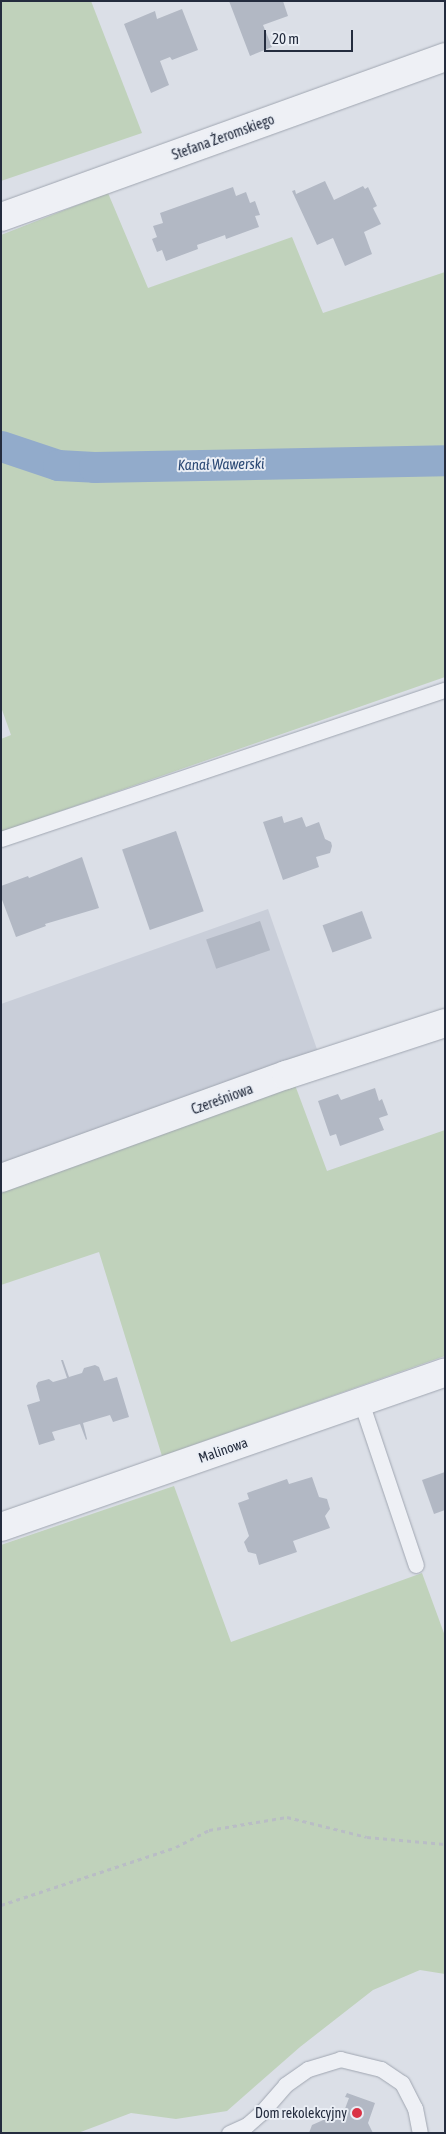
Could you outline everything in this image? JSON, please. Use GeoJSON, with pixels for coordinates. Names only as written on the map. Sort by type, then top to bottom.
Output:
{"type":"FeatureCollection","features":[{"type":"Feature","properties":{"kind":"street","name":"Stefana Żeromskiego"},"geometry":{"type":"LineString","coordinates":[[1,217],[445,57]]}},
{"type":"Feature","properties":{"kind":"street","name":"Czereśniowa"},"geometry":{"type":"LineString","coordinates":[[1,1178],[286,1075],[445,1023]]}},
{"type":"Feature","properties":{"kind":"street","name":"Malinowa"},"geometry":{"type":"LineString","coordinates":[[1,1528],[445,1372]]}},
{"type":"Feature","properties":{"kind":"lane"},"geometry":{"type":"LineString","coordinates":[[1,839],[445,690]]}},
{"type":"Feature","properties":{"kind":"lane"},"geometry":{"type":"LineString","coordinates":[[361,1402],[416,1565]]}},
{"type":"Feature","properties":{"kind":"lane"},"geometry":{"type":"LineString","coordinates":[[229,2133],[247,2125],[261,2113],[285,2085],[308,2069],[340,2059],[381,2069],[402,2083],[416,2108],[420,2133]]}},
{"type":"Feature","properties":{"kind":"path"},"geometry":{"type":"LineString","coordinates":[[1,1905],[176,1847],[209,1830],[287,1817],[367,1837],[445,1844]]}},
{"type":"Feature","properties":{"kind":"shaded area"},"geometry":{"type":"Polygon","coordinates":[[[268,909],[319,1055],[1,1167],[1,1004],[268,909]]]}},
{"type":"Feature","properties":{"kind":"green space"},"geometry":{"type":"Polygon","coordinates":[[[1,1],[91,1],[142,133],[1,181],[1,1]]]}},
{"type":"Feature","properties":{"kind":"green space"},"geometry":{"type":"Polygon","coordinates":[[[108,193],[148,288],[292,237],[323,313],[445,272],[445,677],[1,832],[1,739],[11,735],[1,707],[1,235],[108,193]]]}},
{"type":"Feature","properties":{"kind":"green space"},"geometry":{"type":"Polygon","coordinates":[[[295,1085],[327,1171],[445,1130],[445,1356],[162,1456],[99,1252],[1,1285],[1,1190],[295,1085]]]}},
{"type":"Feature","properties":{"kind":"green space"},"geometry":{"type":"Polygon","coordinates":[[[174,1486],[231,1642],[422,1573],[445,1636],[445,1974],[420,1970],[373,1990],[300,2047],[227,2111],[176,2119],[131,2113],[78,2133],[1,2133],[1,1545],[174,1486]]]}},
{"type":"Feature","properties":{"kind":"building"},"geometry":{"type":"Polygon","coordinates":[[[229,1],[283,1],[288,16],[263,25],[272,47],[250,56],[229,1]]]}},
{"type":"Feature","properties":{"kind":"building"},"geometry":{"type":"Polygon","coordinates":[[[182,9],[198,50],[172,60],[170,57],[160,61],[169,85],[151,93],[124,24],[155,11],[157,19],[182,9]]]}},
{"type":"Feature","properties":{"kind":"building"},"geometry":{"type":"Polygon","coordinates":[[[325,181],[334,200],[363,186],[365,189],[368,187],[377,206],[373,208],[381,224],[364,232],[372,254],[345,266],[333,238],[317,245],[292,191],[295,190],[296,194],[325,181]]]}},
{"type":"Feature","properties":{"kind":"building"},"geometry":{"type":"Polygon","coordinates":[[[233,187],[236,196],[246,192],[250,203],[255,201],[260,215],[255,216],[259,227],[226,239],[225,235],[197,245],[198,249],[166,261],[162,250],[157,252],[152,239],[157,237],[153,226],[163,223],[160,213],[233,187]]]}},
{"type":"Feature","properties":{"kind":"building"},"geometry":{"type":"Polygon","coordinates":[[[282,816],[284,823],[302,817],[306,827],[319,822],[325,839],[331,842],[332,846],[330,853],[316,857],[319,867],[283,880],[263,822],[282,816]]]}},
{"type":"Feature","properties":{"kind":"building"},"geometry":{"type":"Polygon","coordinates":[[[176,831],[204,911],[150,930],[122,850],[176,831]]]}},
{"type":"Feature","properties":{"kind":"building"},"geometry":{"type":"Polygon","coordinates":[[[82,857],[99,908],[45,924],[46,926],[16,937],[1,897],[1,886],[28,876],[29,878],[82,857]]]}},
{"type":"Feature","properties":{"kind":"building"},"geometry":{"type":"Polygon","coordinates":[[[362,911],[372,938],[332,953],[323,925],[362,911]]]}},
{"type":"Feature","properties":{"kind":"building"},"geometry":{"type":"Polygon","coordinates":[[[260,921],[270,950],[216,969],[206,940],[260,921]]]}},
{"type":"Feature","properties":{"kind":"building"},"geometry":{"type":"Polygon","coordinates":[[[375,1088],[379,1101],[382,1099],[388,1115],[379,1118],[384,1130],[340,1146],[336,1134],[330,1136],[318,1101],[338,1094],[341,1100],[375,1088]]]}},
{"type":"Feature","properties":{"kind":"building"},"geometry":{"type":"Polygon","coordinates":[[[61,1360],[63,1360],[69,1377],[82,1373],[84,1368],[95,1365],[99,1367],[104,1381],[117,1377],[129,1417],[113,1422],[110,1415],[83,1423],[86,1440],[80,1424],[52,1432],[55,1440],[39,1445],[27,1405],[40,1401],[36,1386],[38,1382],[49,1379],[53,1382],[67,1378],[61,1360]]]}},
{"type":"Feature","properties":{"kind":"building"},"geometry":{"type":"Polygon","coordinates":[[[445,1472],[445,1510],[434,1514],[422,1480],[445,1472]]]}},
{"type":"Feature","properties":{"kind":"building"},"geometry":{"type":"Polygon","coordinates":[[[312,1477],[319,1497],[327,1499],[330,1509],[325,1516],[330,1528],[293,1541],[297,1552],[259,1565],[256,1554],[248,1552],[244,1542],[249,1536],[238,1503],[249,1499],[247,1493],[287,1479],[289,1484],[312,1477]]]}},
{"type":"Feature","properties":{"kind":"building","name":"Dom rekolekcyjny"},"geometry":{"type":"Polygon","coordinates":[[[347,2093],[375,2103],[368,2123],[373,2133],[309,2133],[312,2125],[339,2113],[343,2114],[349,2098],[345,2097],[347,2093]]]}},
{"type":"Feature","properties":{"kind":"waterway","name":"Kanał Wawerski"},"geometry":{"type":"LineString","coordinates":[[1,446],[58,465],[94,467],[445,460]]}},
{"type":"Feature","properties":{"kind":"place","name":"Dom rekolekcyjny"},"geometry":{"type":"Point","coordinates":[357,2113]}}]}
